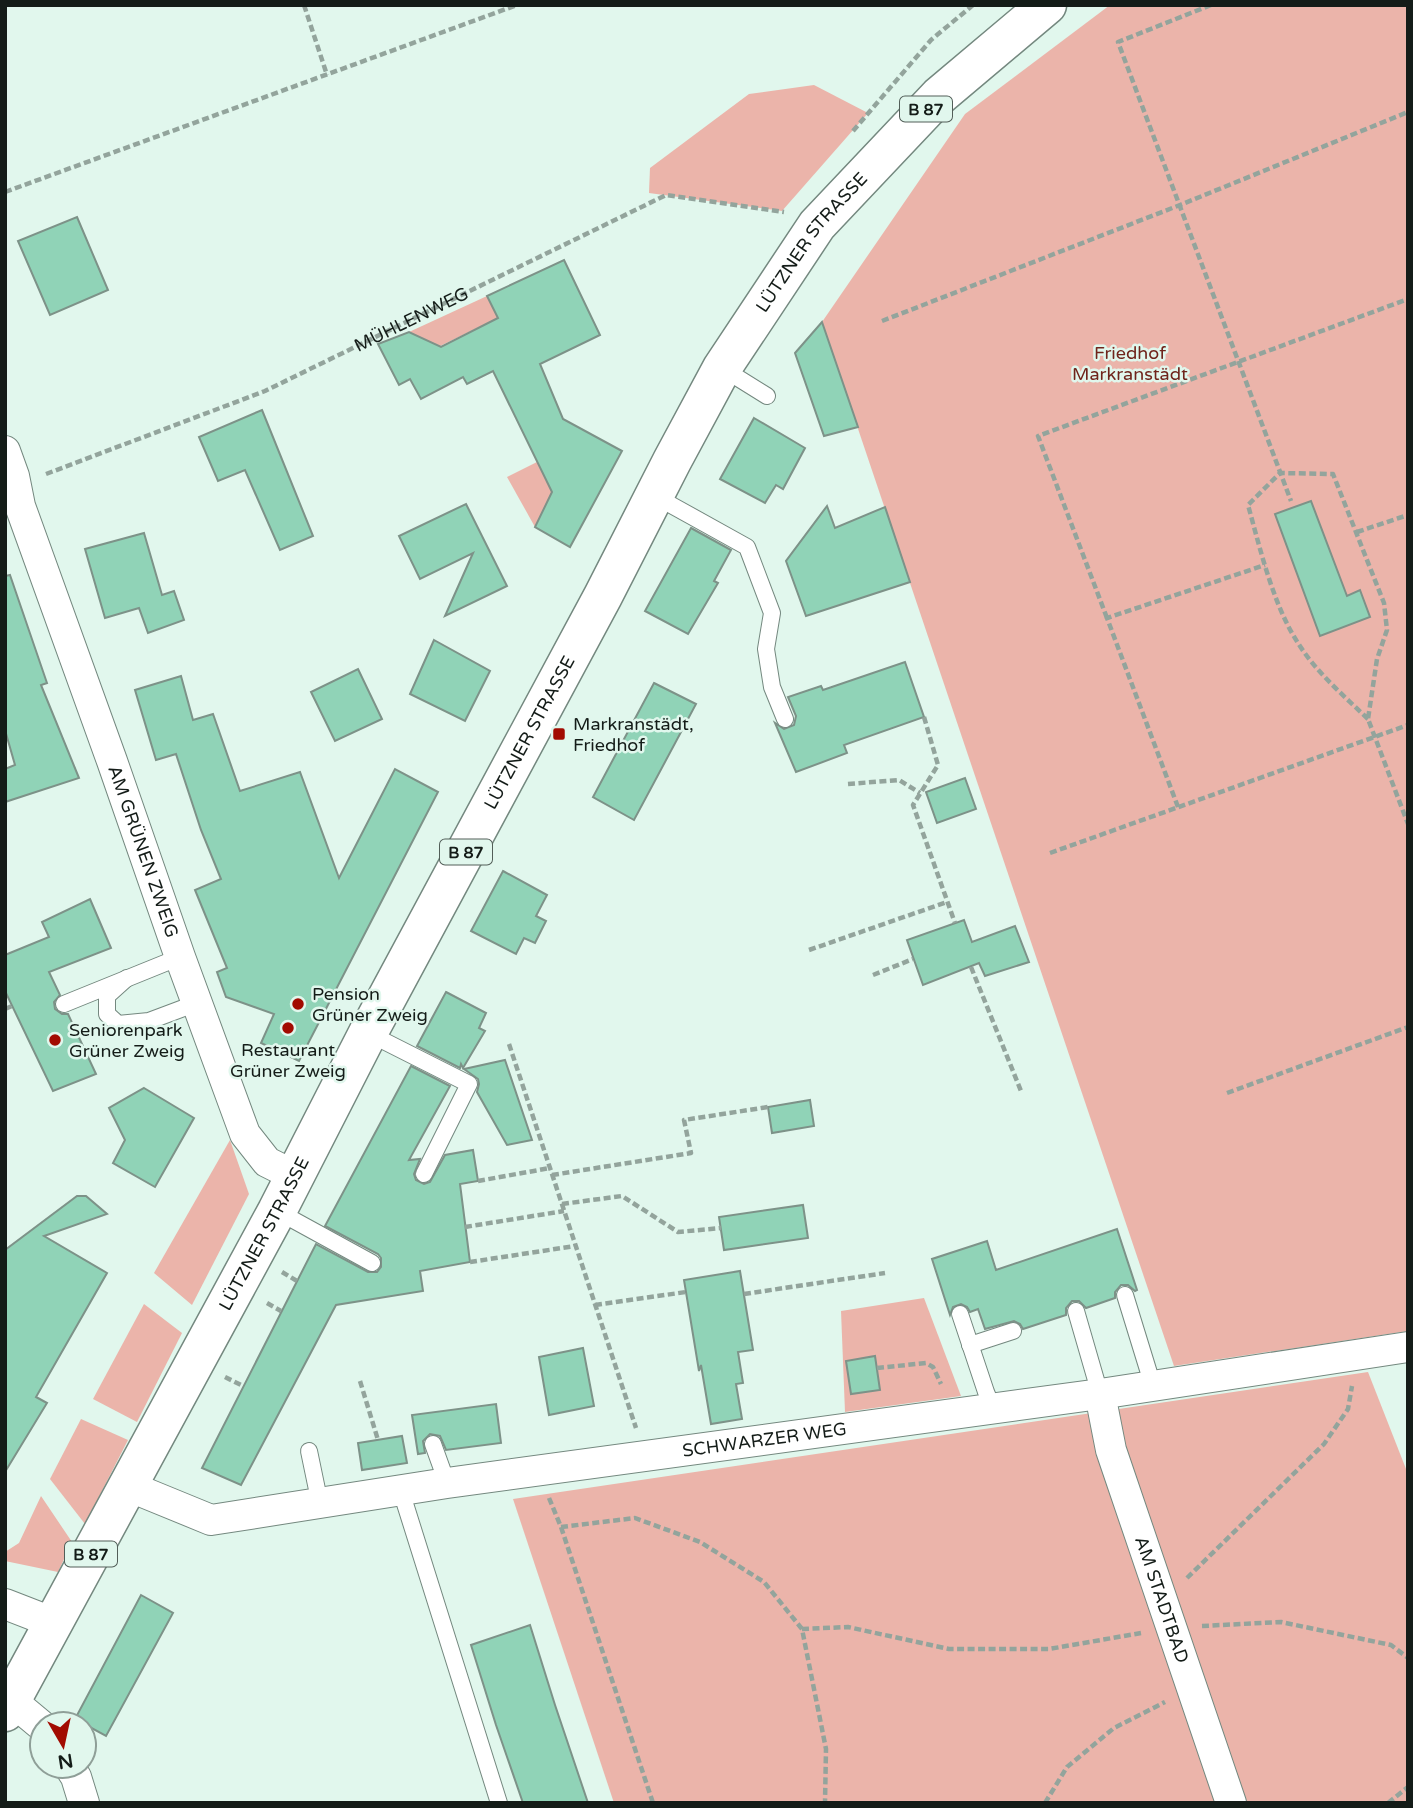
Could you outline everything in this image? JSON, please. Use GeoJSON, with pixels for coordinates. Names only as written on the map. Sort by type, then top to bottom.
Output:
{"type":"FeatureCollection","features":[{"type":"Feature","properties":{"kind":"main road","name":"LÜTZNER STRASSE"},"geometry":{"type":"LineString","coordinates":[[9,1707],[277,1211],[368,1033],[722,368],[817,226],[939,96],[1047,5]]}},
{"type":"Feature","properties":{"kind":"street","name":"AM GRÜNEN ZWEIG"},"geometry":{"type":"LineString","coordinates":[[8,469],[245,1134],[267,1162],[295,1176]]}},
{"type":"Feature","properties":{"kind":"street","name":"SCHWARZER WEG"},"geometry":{"type":"LineString","coordinates":[[128,1486],[212,1520],[645,1455],[949,1416],[1408,1346]]}},
{"type":"Feature","properties":{"kind":"street","name":"AM STADTBAD"},"geometry":{"type":"LineString","coordinates":[[1100,1394],[1111,1450],[1231,1803]]}},
{"type":"Feature","properties":{"kind":"street"},"geometry":{"type":"LineString","coordinates":[[5,1604],[54,1623]]}},
{"type":"Feature","properties":{"kind":"street"},"geometry":{"type":"LineString","coordinates":[[9,1707],[28,1718]]}},
{"type":"Feature","properties":{"kind":"street"},"geometry":{"type":"LineString","coordinates":[[77,1780],[84,1803]]}},
{"type":"Feature","properties":{"kind":"lane"},"geometry":{"type":"LineString","coordinates":[[722,368],[767,396]]}},
{"type":"Feature","properties":{"kind":"lane"},"geometry":{"type":"LineString","coordinates":[[655,496],[747,547],[772,613],[766,649],[772,687],[785,719]]}},
{"type":"Feature","properties":{"kind":"lane"},"geometry":{"type":"LineString","coordinates":[[64,1004],[180,957]]}},
{"type":"Feature","properties":{"kind":"lane"},"geometry":{"type":"LineString","coordinates":[[128,978],[107,996],[107,1014],[118,1024],[149,1021],[197,1003]]}},
{"type":"Feature","properties":{"kind":"lane"},"geometry":{"type":"LineString","coordinates":[[368,1033],[469,1084],[424,1174]]}},
{"type":"Feature","properties":{"kind":"lane"},"geometry":{"type":"LineString","coordinates":[[277,1211],[372,1264]]}},
{"type":"Feature","properties":{"kind":"lane"},"geometry":{"type":"LineString","coordinates":[[1125,1295],[1153,1385]]}},
{"type":"Feature","properties":{"kind":"lane"},"geometry":{"type":"LineString","coordinates":[[1076,1311],[1100,1394]]}},
{"type":"Feature","properties":{"kind":"lane"},"geometry":{"type":"LineString","coordinates":[[960,1314],[993,1409]]}},
{"type":"Feature","properties":{"kind":"lane"},"geometry":{"type":"LineString","coordinates":[[970,1345],[1013,1331]]}},
{"type":"Feature","properties":{"kind":"lane"},"geometry":{"type":"LineString","coordinates":[[433,1444],[447,1483]]}},
{"type":"Feature","properties":{"kind":"lane"},"geometry":{"type":"LineString","coordinates":[[309,1451],[320,1504]]}},
{"type":"Feature","properties":{"kind":"lane"},"geometry":{"type":"LineString","coordinates":[[401,1491],[499,1803]]}},
{"type":"Feature","properties":{"kind":"path"},"geometry":{"type":"LineString","coordinates":[[304,5],[327,75]]}},
{"type":"Feature","properties":{"kind":"path"},"geometry":{"type":"LineString","coordinates":[[5,192],[517,5]]}},
{"type":"Feature","properties":{"kind":"path"},"geometry":{"type":"LineString","coordinates":[[1211,5],[1118,42],[1291,501]]}},
{"type":"Feature","properties":{"kind":"path"},"geometry":{"type":"LineString","coordinates":[[882,321],[1180,205],[1408,112]]}},
{"type":"Feature","properties":{"kind":"path","name":"MÜHLENWEG"},"geometry":{"type":"LineString","coordinates":[[8,469],[41,476],[265,391],[666,195],[782,211],[817,226]]}},
{"type":"Feature","properties":{"kind":"path"},"geometry":{"type":"LineString","coordinates":[[1178,807],[1038,436],[1408,299]]}},
{"type":"Feature","properties":{"kind":"path"},"geometry":{"type":"LineString","coordinates":[[1368,719],[1328,681],[1297,642],[1265,565],[1248,505],[1280,473],[1333,474],[1384,603],[1387,629],[1377,659],[1368,719],[1408,824]]}},
{"type":"Feature","properties":{"kind":"path"},"geometry":{"type":"LineString","coordinates":[[1357,532],[1408,515]]}},
{"type":"Feature","properties":{"kind":"path"},"geometry":{"type":"LineString","coordinates":[[1107,618],[1265,565]]}},
{"type":"Feature","properties":{"kind":"path"},"geometry":{"type":"LineString","coordinates":[[924,717],[938,765],[914,804],[955,923]]}},
{"type":"Feature","properties":{"kind":"path"},"geometry":{"type":"LineString","coordinates":[[1050,853],[1408,725]]}},
{"type":"Feature","properties":{"kind":"path"},"geometry":{"type":"LineString","coordinates":[[848,784],[899,780],[920,793]]}},
{"type":"Feature","properties":{"kind":"path"},"geometry":{"type":"LineString","coordinates":[[809,950],[947,902]]}},
{"type":"Feature","properties":{"kind":"path"},"geometry":{"type":"LineString","coordinates":[[873,975],[913,959]]}},
{"type":"Feature","properties":{"kind":"path"},"geometry":{"type":"LineString","coordinates":[[971,967],[1021,1091]]}},
{"type":"Feature","properties":{"kind":"path"},"geometry":{"type":"LineString","coordinates":[[5,1009],[12,1006]]}},
{"type":"Feature","properties":{"kind":"path"},"geometry":{"type":"LineString","coordinates":[[1227,1093],[1408,1027]]}},
{"type":"Feature","properties":{"kind":"path"},"geometry":{"type":"LineString","coordinates":[[509,1044],[645,1455]]}},
{"type":"Feature","properties":{"kind":"path"},"geometry":{"type":"LineString","coordinates":[[552,1175],[691,1153],[684,1120],[768,1107]]}},
{"type":"Feature","properties":{"kind":"path"},"geometry":{"type":"LineString","coordinates":[[478,1181],[550,1168]]}},
{"type":"Feature","properties":{"kind":"path"},"geometry":{"type":"LineString","coordinates":[[562,1204],[622,1196],[678,1232],[721,1228]]}},
{"type":"Feature","properties":{"kind":"path"},"geometry":{"type":"LineString","coordinates":[[465,1227],[564,1211]]}},
{"type":"Feature","properties":{"kind":"path"},"geometry":{"type":"LineString","coordinates":[[470,1262],[575,1246]]}},
{"type":"Feature","properties":{"kind":"path"},"geometry":{"type":"LineString","coordinates":[[744,1294],[885,1273]]}},
{"type":"Feature","properties":{"kind":"path"},"geometry":{"type":"LineString","coordinates":[[595,1305],[686,1292]]}},
{"type":"Feature","properties":{"kind":"path"},"geometry":{"type":"LineString","coordinates":[[1167,1616],[1202,1562],[1324,1444],[1348,1409],[1358,1354]]}},
{"type":"Feature","properties":{"kind":"path"},"geometry":{"type":"LineString","coordinates":[[877,1368],[917,1362],[933,1367],[946,1398],[949,1416]]}},
{"type":"Feature","properties":{"kind":"path"},"geometry":{"type":"LineString","coordinates":[[360,1381],[377,1440]]}},
{"type":"Feature","properties":{"kind":"path"},"geometry":{"type":"LineString","coordinates":[[538,1472],[561,1527],[653,1803]]}},
{"type":"Feature","properties":{"kind":"path"},"geometry":{"type":"LineString","coordinates":[[561,1527],[635,1518],[700,1542],[764,1582],[802,1629],[826,1749],[825,1803]]}},
{"type":"Feature","properties":{"kind":"path"},"geometry":{"type":"LineString","coordinates":[[802,1629],[848,1627],[949,1649],[1049,1649],[1167,1616],[1281,1622],[1391,1645],[1408,1658]]}},
{"type":"Feature","properties":{"kind":"path"},"geometry":{"type":"LineString","coordinates":[[1045,1803],[1067,1767],[1114,1728],[1192,1688]]}},
{"type":"Feature","properties":{"kind":"path"},"geometry":{"type":"LineString","coordinates":[[1388,1803],[1408,1787]]}},
{"type":"Feature","properties":{"kind":"green space","name":"Friedhof Markranstädt"},"geometry":{"type":"Polygon","coordinates":[[[1110,5],[1408,5],[1408,1331],[1174,1366],[822,322],[965,114],[1110,5]]]}},
{"type":"Feature","properties":{"kind":"green space"},"geometry":{"type":"Polygon","coordinates":[[[814,85],[868,113],[782,211],[649,193],[650,168],[749,94],[814,85]]]}},
{"type":"Feature","properties":{"kind":"green space"},"geometry":{"type":"Polygon","coordinates":[[[487,296],[498,318],[434,349],[431,342],[409,332],[487,296]]]}},
{"type":"Feature","properties":{"kind":"green space"},"geometry":{"type":"Polygon","coordinates":[[[537,462],[552,492],[535,527],[507,477],[537,462]]]}},
{"type":"Feature","properties":{"kind":"green space"},"geometry":{"type":"Polygon","coordinates":[[[230,1140],[249,1194],[192,1305],[154,1273],[230,1140]]]}},
{"type":"Feature","properties":{"kind":"green space"},"geometry":{"type":"Polygon","coordinates":[[[924,1298],[961,1396],[845,1412],[841,1311],[924,1298]]]}},
{"type":"Feature","properties":{"kind":"green space"},"geometry":{"type":"Polygon","coordinates":[[[144,1304],[182,1333],[137,1422],[93,1399],[144,1304]]]}},
{"type":"Feature","properties":{"kind":"green space"},"geometry":{"type":"Polygon","coordinates":[[[1368,1372],[1408,1474],[1408,1803],[614,1803],[513,1499],[1368,1372]]]}},
{"type":"Feature","properties":{"kind":"green space"},"geometry":{"type":"Polygon","coordinates":[[[81,1419],[128,1440],[85,1524],[50,1479],[81,1419]]]}},
{"type":"Feature","properties":{"kind":"green space"},"geometry":{"type":"Polygon","coordinates":[[[41,1496],[72,1542],[58,1572],[5,1561],[5,1552],[19,1543],[41,1496]]]}},
{"type":"Feature","properties":{"kind":"building"},"geometry":{"type":"Polygon","coordinates":[[[77,217],[108,290],[50,315],[18,241],[77,217]]]}},
{"type":"Feature","properties":{"kind":"building"},"geometry":{"type":"Polygon","coordinates":[[[564,260],[600,335],[540,364],[563,419],[622,451],[570,547],[535,527],[552,492],[493,371],[467,384],[463,377],[421,399],[410,379],[399,385],[378,344],[409,332],[441,347],[498,318],[487,296],[564,260]]]}},
{"type":"Feature","properties":{"kind":"building"},"geometry":{"type":"Polygon","coordinates":[[[822,322],[858,427],[824,436],[795,353],[822,322]]]}},
{"type":"Feature","properties":{"kind":"building"},"geometry":{"type":"Polygon","coordinates":[[[262,410],[313,536],[280,550],[245,470],[218,481],[199,437],[262,410]]]}},
{"type":"Feature","properties":{"kind":"building"},"geometry":{"type":"Polygon","coordinates":[[[754,418],[805,448],[783,489],[776,485],[765,503],[720,479],[754,418]]]}},
{"type":"Feature","properties":{"kind":"building"},"geometry":{"type":"Polygon","coordinates":[[[1311,501],[1347,596],[1360,590],[1370,617],[1320,636],[1275,514],[1311,501]]]}},
{"type":"Feature","properties":{"kind":"building"},"geometry":{"type":"Polygon","coordinates":[[[466,504],[507,586],[445,616],[473,553],[420,579],[399,536],[466,504]]]}},
{"type":"Feature","properties":{"kind":"building"},"geometry":{"type":"Polygon","coordinates":[[[827,506],[835,528],[885,507],[910,582],[806,616],[786,561],[827,506]]]}},
{"type":"Feature","properties":{"kind":"building"},"geometry":{"type":"Polygon","coordinates":[[[691,528],[731,550],[714,581],[718,583],[688,634],[645,611],[691,528]]]}},
{"type":"Feature","properties":{"kind":"building"},"geometry":{"type":"Polygon","coordinates":[[[144,533],[162,595],[174,591],[184,620],[148,633],[139,608],[105,618],[85,549],[144,533]]]}},
{"type":"Feature","properties":{"kind":"building"},"geometry":{"type":"Polygon","coordinates":[[[10,575],[47,683],[41,685],[79,778],[5,802],[5,769],[15,765],[5,730],[5,576],[10,575]]]}},
{"type":"Feature","properties":{"kind":"building"},"geometry":{"type":"Polygon","coordinates":[[[434,640],[490,671],[465,721],[410,694],[434,640]]]}},
{"type":"Feature","properties":{"kind":"building"},"geometry":{"type":"Polygon","coordinates":[[[905,662],[924,717],[844,745],[847,753],[796,772],[775,723],[784,729],[794,725],[796,716],[788,697],[821,686],[823,690],[905,662]]]}},
{"type":"Feature","properties":{"kind":"building"},"geometry":{"type":"Polygon","coordinates":[[[358,669],[382,719],[335,741],[311,692],[358,669]]]}},
{"type":"Feature","properties":{"kind":"building"},"geometry":{"type":"Polygon","coordinates":[[[181,676],[193,720],[213,714],[240,791],[300,772],[339,878],[395,769],[438,792],[299,1061],[261,1043],[274,1014],[226,997],[217,972],[227,968],[195,890],[221,879],[201,830],[176,754],[156,760],[135,690],[181,676]]]}},
{"type":"Feature","properties":{"kind":"building"},"geometry":{"type":"Polygon","coordinates":[[[654,683],[696,704],[634,820],[593,797],[654,683]]]}},
{"type":"Feature","properties":{"kind":"building"},"geometry":{"type":"Polygon","coordinates":[[[965,778],[976,809],[937,823],[926,792],[965,778]]]}},
{"type":"Feature","properties":{"kind":"building"},"geometry":{"type":"Polygon","coordinates":[[[503,871],[547,895],[536,916],[546,921],[535,943],[524,938],[516,954],[471,931],[503,871]]]}},
{"type":"Feature","properties":{"kind":"building"},"geometry":{"type":"Polygon","coordinates":[[[90,899],[111,948],[49,972],[60,995],[54,1002],[55,1009],[62,1014],[68,1014],[96,1074],[53,1091],[5,991],[5,955],[49,937],[42,922],[90,899]]]}},
{"type":"Feature","properties":{"kind":"building"},"geometry":{"type":"Polygon","coordinates":[[[964,920],[972,942],[1015,926],[1029,962],[985,976],[979,963],[923,985],[907,940],[964,920]]]}},
{"type":"Feature","properties":{"kind":"building"},"geometry":{"type":"Polygon","coordinates":[[[446,992],[486,1013],[479,1028],[485,1031],[463,1068],[461,1064],[460,1068],[417,1046],[446,992]]]}},
{"type":"Feature","properties":{"kind":"building"},"geometry":{"type":"Polygon","coordinates":[[[505,1060],[532,1140],[507,1145],[477,1092],[478,1079],[464,1069],[505,1060]]]}},
{"type":"Feature","properties":{"kind":"building"},"geometry":{"type":"Polygon","coordinates":[[[411,1066],[450,1086],[409,1160],[420,1159],[414,1174],[416,1180],[424,1184],[430,1182],[445,1155],[473,1150],[478,1181],[460,1184],[470,1262],[420,1271],[423,1291],[336,1305],[241,1485],[202,1468],[316,1244],[368,1272],[377,1272],[381,1267],[378,1254],[325,1226],[411,1066]]]}},
{"type":"Feature","properties":{"kind":"building"},"geometry":{"type":"Polygon","coordinates":[[[144,1088],[194,1118],[155,1187],[113,1163],[125,1140],[109,1108],[144,1088]]]}},
{"type":"Feature","properties":{"kind":"building"},"geometry":{"type":"Polygon","coordinates":[[[810,1100],[814,1126],[772,1133],[768,1107],[810,1100]]]}},
{"type":"Feature","properties":{"kind":"building"},"geometry":{"type":"Polygon","coordinates":[[[77,1196],[86,1196],[107,1214],[44,1236],[107,1273],[36,1397],[47,1403],[5,1472],[5,1250],[77,1196]]]}},
{"type":"Feature","properties":{"kind":"building"},"geometry":{"type":"Polygon","coordinates":[[[803,1205],[808,1238],[724,1250],[719,1217],[803,1205]]]}},
{"type":"Feature","properties":{"kind":"building"},"geometry":{"type":"Polygon","coordinates":[[[1117,1229],[1137,1290],[1121,1285],[1115,1292],[1115,1298],[1086,1308],[1079,1301],[1072,1301],[1066,1308],[1066,1315],[1023,1329],[1014,1321],[985,1329],[978,1309],[970,1312],[961,1304],[953,1307],[950,1315],[932,1259],[987,1241],[996,1270],[1117,1229]]]}},
{"type":"Feature","properties":{"kind":"building"},"geometry":{"type":"Polygon","coordinates":[[[740,1271],[753,1350],[738,1352],[743,1383],[736,1384],[742,1419],[711,1424],[684,1280],[740,1271]]]}},
{"type":"Feature","properties":{"kind":"building"},"geometry":{"type":"Polygon","coordinates":[[[583,1348],[594,1406],[549,1415],[539,1357],[583,1348]]]}},
{"type":"Feature","properties":{"kind":"building"},"geometry":{"type":"Polygon","coordinates":[[[875,1356],[880,1390],[851,1394],[846,1361],[875,1356]]]}},
{"type":"Feature","properties":{"kind":"building"},"geometry":{"type":"Polygon","coordinates":[[[496,1404],[501,1443],[446,1450],[440,1436],[430,1434],[423,1441],[425,1453],[418,1454],[412,1415],[496,1404]]]}},
{"type":"Feature","properties":{"kind":"building"},"geometry":{"type":"Polygon","coordinates":[[[402,1436],[407,1463],[362,1470],[358,1443],[402,1436]]]}},
{"type":"Feature","properties":{"kind":"building"},"geometry":{"type":"Polygon","coordinates":[[[141,1595],[173,1613],[106,1736],[98,1732],[98,1710],[80,1710],[141,1595]]]}},
{"type":"Feature","properties":{"kind":"building"},"geometry":{"type":"Polygon","coordinates":[[[530,1625],[588,1803],[523,1803],[496,1725],[471,1645],[530,1625]]]}},
{"type":"Feature","properties":{"kind":"place","name":"Markranstädt, Friedhof"},"geometry":{"type":"Point","coordinates":[559,734]}},
{"type":"Feature","properties":{"kind":"place","name":"Pension Grüner Zweig"},"geometry":{"type":"Point","coordinates":[298,1004]}},
{"type":"Feature","properties":{"kind":"place","name":"Restaurant Grüner Zweig"},"geometry":{"type":"Point","coordinates":[288,1028]}},
{"type":"Feature","properties":{"kind":"place","name":"Seniorenpark Grüner Zweig"},"geometry":{"type":"Point","coordinates":[55,1040]}}]}
